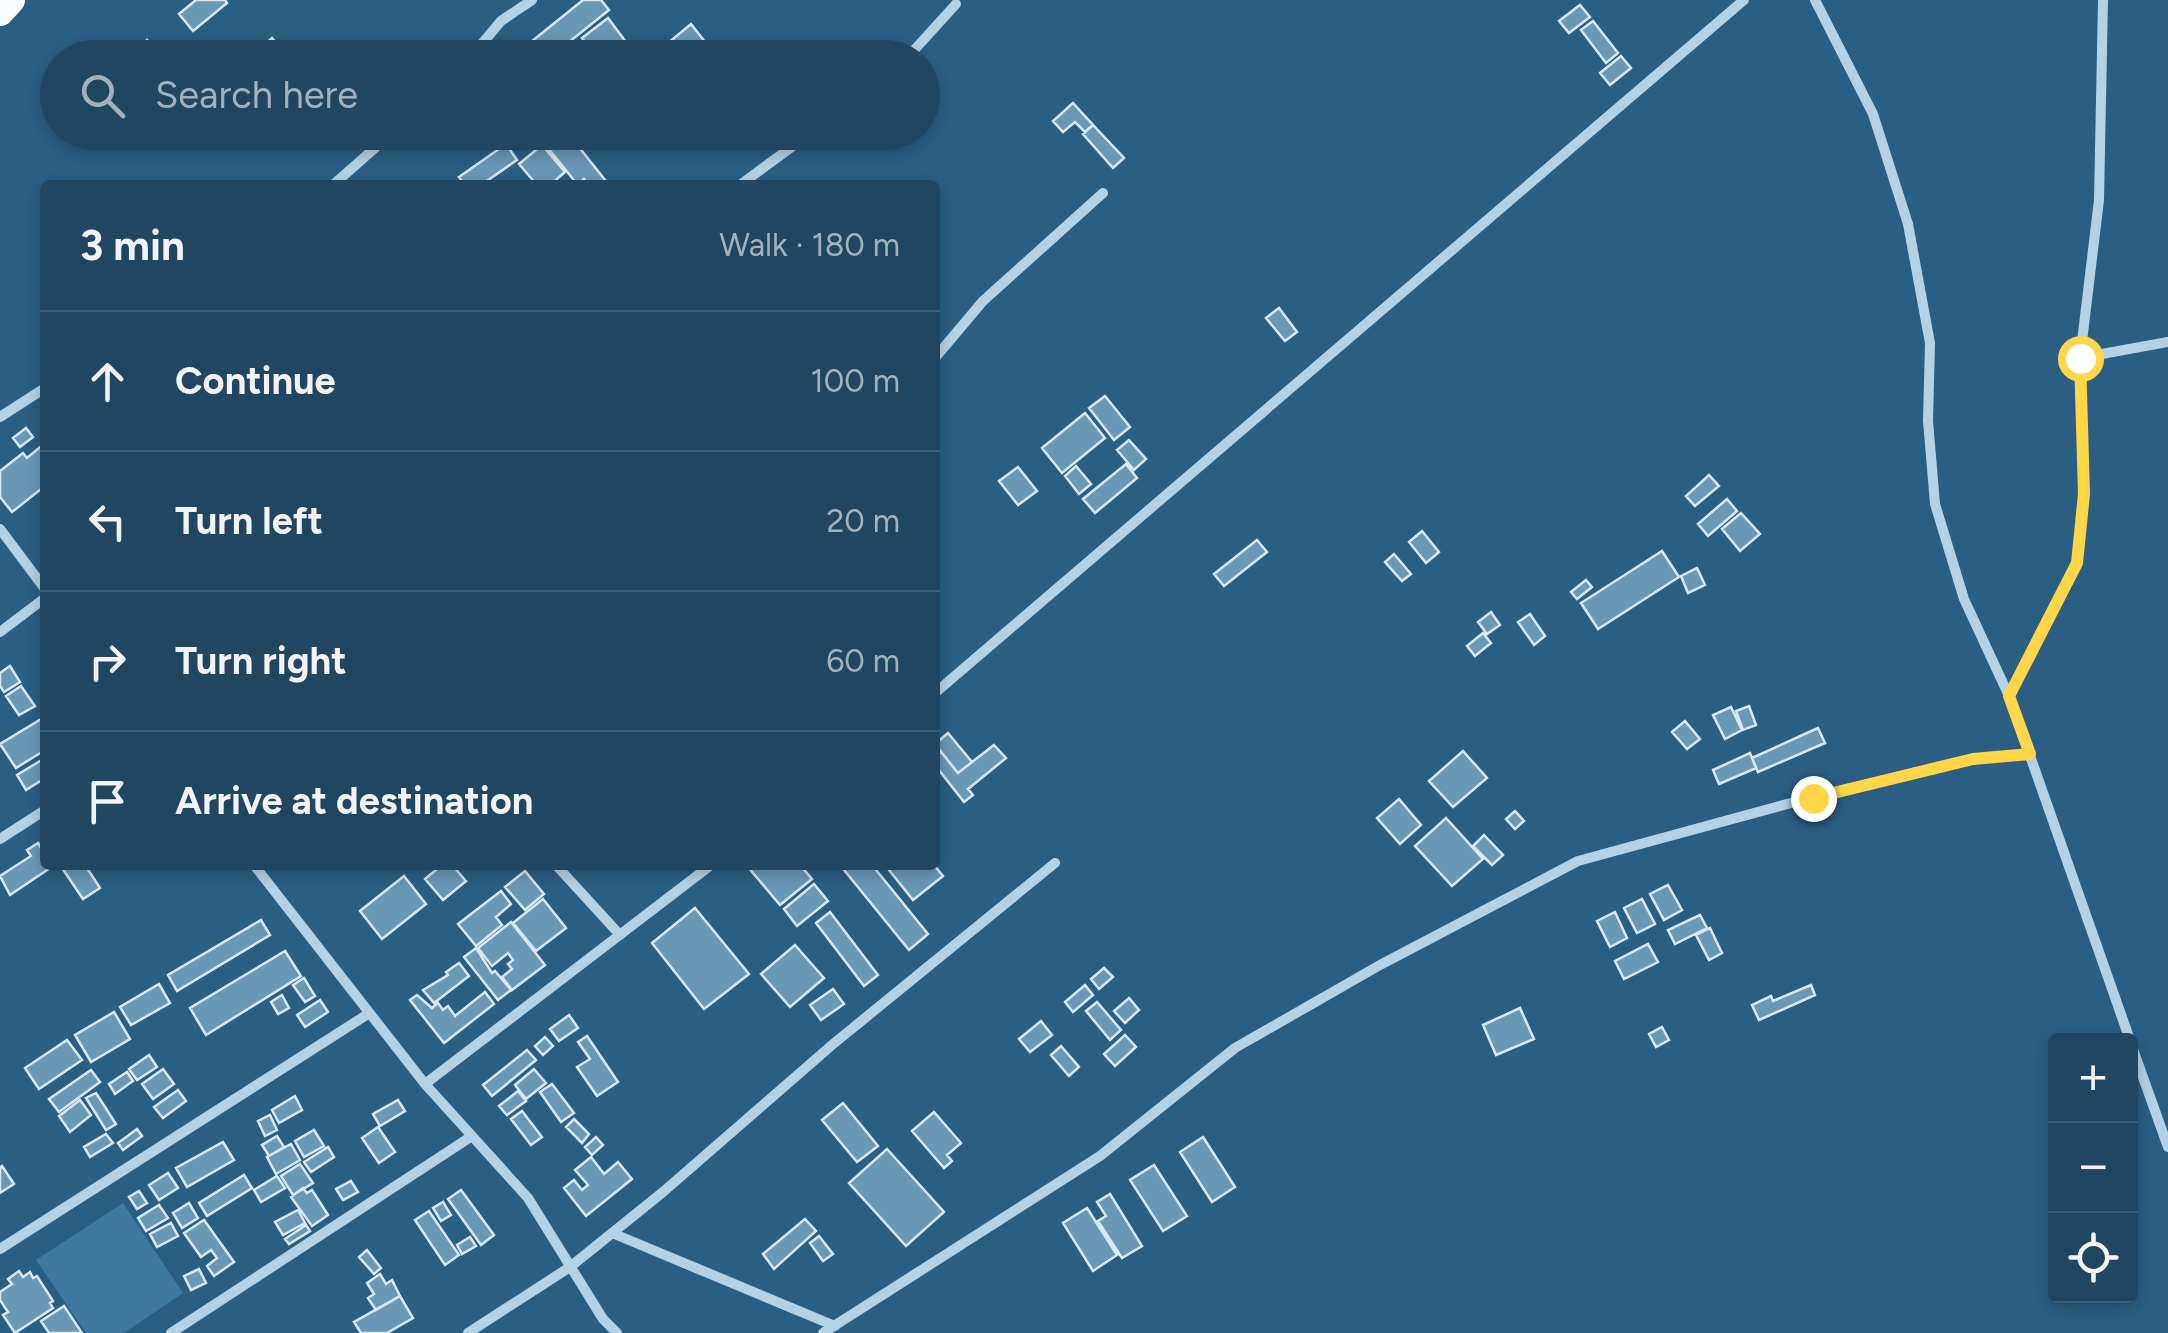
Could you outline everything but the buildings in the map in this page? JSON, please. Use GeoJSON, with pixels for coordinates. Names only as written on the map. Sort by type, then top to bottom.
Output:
{"type":"FeatureCollection","features":[{"type":"Feature","properties":{"kind":"highway"},"geometry":{"type":"LineString","coordinates":[[0,12],[10,0]]}},
{"type":"Feature","properties":{"kind":"street"},"geometry":{"type":"LineString","coordinates":[[485,40],[501,21],[532,0]]}},
{"type":"Feature","properties":{"kind":"street"},"geometry":{"type":"LineString","coordinates":[[940,689],[1744,0]]}},
{"type":"Feature","properties":{"kind":"street"},"geometry":{"type":"LineString","coordinates":[[1815,0],[1873,114],[1908,224],[1930,343],[1928,421],[1935,504],[1964,599],[2009,696],[2127,1033]]}},
{"type":"Feature","properties":{"kind":"street"},"geometry":{"type":"LineString","coordinates":[[2009,696],[2077,563],[2084,494],[2080,358],[2100,200],[2103,0]]}},
{"type":"Feature","properties":{"kind":"street"},"geometry":{"type":"LineString","coordinates":[[923,40],[956,4]]}},
{"type":"Feature","properties":{"kind":"street"},"geometry":{"type":"LineString","coordinates":[[339,180],[373,150]]}},
{"type":"Feature","properties":{"kind":"street"},"geometry":{"type":"LineString","coordinates":[[747,180],[788,150]]}},
{"type":"Feature","properties":{"kind":"street"},"geometry":{"type":"LineString","coordinates":[[940,352],[983,300],[1103,193]]}},
{"type":"Feature","properties":{"kind":"street"},"geometry":{"type":"LineString","coordinates":[[2080,358],[2168,342]]}},
{"type":"Feature","properties":{"kind":"street"},"geometry":{"type":"LineString","coordinates":[[0,417],[40,391]]}},
{"type":"Feature","properties":{"kind":"street"},"geometry":{"type":"LineString","coordinates":[[0,530],[40,583]]}},
{"type":"Feature","properties":{"kind":"street"},"geometry":{"type":"LineString","coordinates":[[0,632],[40,602]]}},
{"type":"Feature","properties":{"kind":"street"},"geometry":{"type":"LineString","coordinates":[[823,1333],[1100,1156],[1234,1048],[1380,965],[1578,861],[1973,759],[2030,754]]}},
{"type":"Feature","properties":{"kind":"street"},"geometry":{"type":"LineString","coordinates":[[0,838],[40,813]]}},
{"type":"Feature","properties":{"kind":"street"},"geometry":{"type":"LineString","coordinates":[[468,1333],[570,1267],[612,1234],[832,1045],[1055,863]]}},
{"type":"Feature","properties":{"kind":"street"},"geometry":{"type":"LineString","coordinates":[[258,870],[368,1014],[528,1198],[602,1319],[616,1333]]}},
{"type":"Feature","properties":{"kind":"street"},"geometry":{"type":"LineString","coordinates":[[561,870],[620,935]]}},
{"type":"Feature","properties":{"kind":"street"},"geometry":{"type":"LineString","coordinates":[[426,1084],[704,870]]}},
{"type":"Feature","properties":{"kind":"street"},"geometry":{"type":"LineString","coordinates":[[0,1249],[368,1014]]}},
{"type":"Feature","properties":{"kind":"street"},"geometry":{"type":"LineString","coordinates":[[2138,1064],[2168,1148]]}},
{"type":"Feature","properties":{"kind":"street"},"geometry":{"type":"LineString","coordinates":[[170,1333],[472,1136]]}},
{"type":"Feature","properties":{"kind":"street"},"geometry":{"type":"LineString","coordinates":[[612,1234],[836,1326]]}},
{"type":"Feature","properties":{"kind":"shaded area"},"geometry":{"type":"Polygon","coordinates":[[[123,1203],[183,1293],[124,1333],[86,1333],[36,1260],[123,1203]]]}},
{"type":"Feature","properties":{"kind":"route"},"geometry":{"type":"LineString","coordinates":[[1813,798],[1973,759],[2030,754],[2009,696],[2077,563],[2084,494],[2080,358]]}}]}
